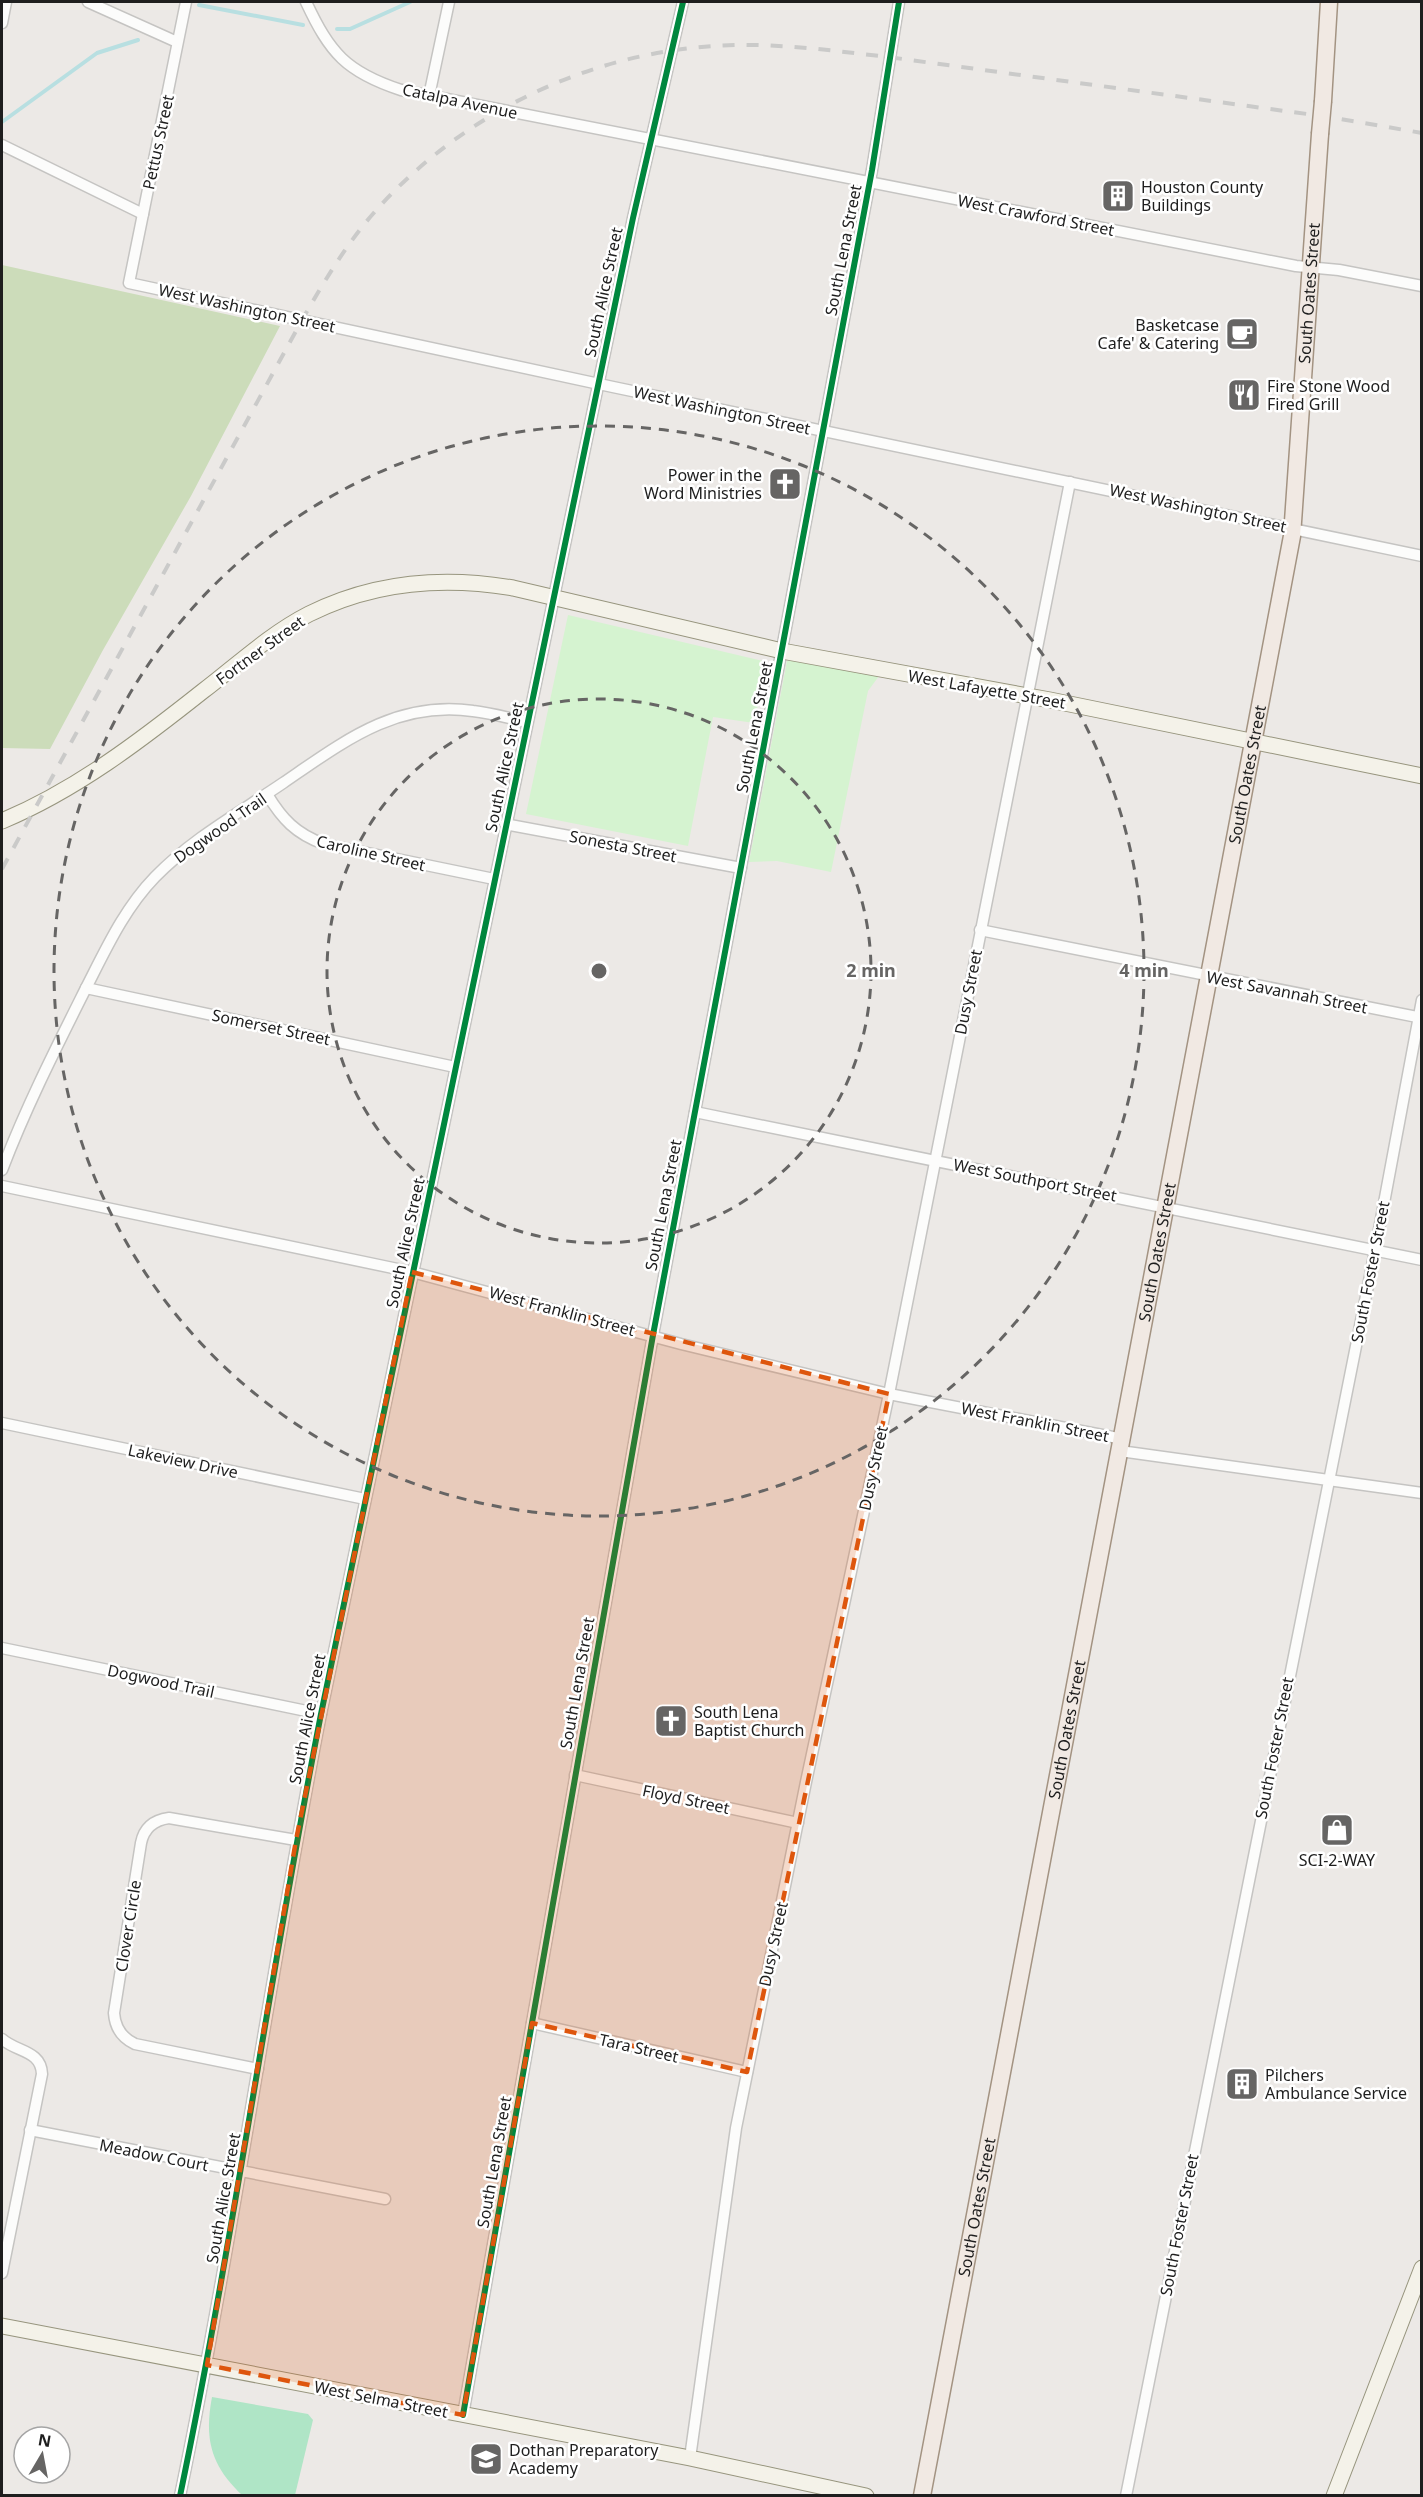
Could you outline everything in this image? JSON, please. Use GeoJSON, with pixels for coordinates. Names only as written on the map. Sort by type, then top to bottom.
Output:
{"type":"FeatureCollection","features":[{"type":"Feature","properties":{"kind":"main road","name":"South Oates Street"},"geometry":{"type":"LineString","coordinates":[[922,2496],[1255,740],[1293,528],[1329,2]]}},
{"type":"Feature","properties":{"kind":"street"},"geometry":{"type":"LineString","coordinates":[[2,22],[6,2]]}},
{"type":"Feature","properties":{"kind":"street"},"geometry":{"type":"LineString","coordinates":[[88,2],[177,42]]}},
{"type":"Feature","properties":{"kind":"street","name":"Pettus Street"},"geometry":{"type":"LineString","coordinates":[[129,283],[186,2]]}},
{"type":"Feature","properties":{"kind":"street","name":"Catalpa Avenue"},"geometry":{"type":"LineString","coordinates":[[306,2],[333,50],[350,67],[380,83],[429,96],[652,139]]}},
{"type":"Feature","properties":{"kind":"street"},"geometry":{"type":"LineString","coordinates":[[429,96],[449,2]]}},
{"type":"Feature","properties":{"kind":"street","name":"South Alice Street"},"geometry":{"type":"LineString","coordinates":[[180,2496],[207,2365],[242,2172],[296,1840],[321,1714],[598,384],[683,2]]}},
{"type":"Feature","properties":{"kind":"street","name":"South Lena Street"},"geometry":{"type":"LineString","coordinates":[[463,2415],[652,1335],[869,183],[899,2]]}},
{"type":"Feature","properties":{"kind":"street","name":"West Crawford Street"},"geometry":{"type":"LineString","coordinates":[[652,139],[1311,268],[1339,270],[1422,286]]}},
{"type":"Feature","properties":{"kind":"street"},"geometry":{"type":"LineString","coordinates":[[2,145],[143,214]]}},
{"type":"Feature","properties":{"kind":"street","name":"West Washington Street"},"geometry":{"type":"LineString","coordinates":[[129,283],[598,384],[1422,556]]}},
{"type":"Feature","properties":{"kind":"street","name":"Dusy Street"},"geometry":{"type":"LineString","coordinates":[[690,2458],[727,2183],[747,2072],[888,1394],[1070,482]]}},
{"type":"Feature","properties":{"kind":"street","name":"Fortner Street"},"geometry":{"type":"LineString","coordinates":[[2,821],[74,786],[152,731],[289,626],[329,605],[377,590],[428,581],[481,583],[553,597]]}},
{"type":"Feature","properties":{"kind":"street","name":"West Lafayette Street"},"geometry":{"type":"LineString","coordinates":[[553,597],[782,651],[1255,740],[1422,776]]}},
{"type":"Feature","properties":{"kind":"street","name":"Dogwood Trail"},"geometry":{"type":"LineString","coordinates":[[2,1170],[41,1077],[86,988],[133,903],[154,877],[206,833],[351,737],[392,718],[414,712],[445,709],[473,710],[527,722]]}},
{"type":"Feature","properties":{"kind":"street","name":"Caroline Street"},"geometry":{"type":"LineString","coordinates":[[267,794],[292,829],[324,844],[494,879]]}},
{"type":"Feature","properties":{"kind":"street","name":"Sonesta Street"},"geometry":{"type":"LineString","coordinates":[[506,824],[741,868]]}},
{"type":"Feature","properties":{"kind":"street","name":"West Savannah Street"},"geometry":{"type":"LineString","coordinates":[[980,930],[1420,1018]]}},
{"type":"Feature","properties":{"kind":"street","name":"Somerset Street"},"geometry":{"type":"LineString","coordinates":[[86,988],[455,1067]]}},
{"type":"Feature","properties":{"kind":"street","name":"South Foster Street"},"geometry":{"type":"LineString","coordinates":[[1126,2496],[1375,1251],[1422,1000]]}},
{"type":"Feature","properties":{"kind":"street","name":"West Southport Street"},"geometry":{"type":"LineString","coordinates":[[695,1112],[1166,1206],[1422,1260]]}},
{"type":"Feature","properties":{"kind":"street","name":"West Franklin Street"},"geometry":{"type":"LineString","coordinates":[[2,1186],[412,1272],[888,1394],[1121,1445],[1328,1480],[1422,1493]]}},
{"type":"Feature","properties":{"kind":"street","name":"Lakeview Drive"},"geometry":{"type":"LineString","coordinates":[[2,1423],[365,1499]]}},
{"type":"Feature","properties":{"kind":"street","name":"Dogwood Trail"},"geometry":{"type":"LineString","coordinates":[[2,1648],[321,1714]]}},
{"type":"Feature","properties":{"kind":"street","name":"Floyd Street"},"geometry":{"type":"LineString","coordinates":[[575,1775],[798,1823]]}},
{"type":"Feature","properties":{"kind":"street","name":"Clover Circle"},"geometry":{"type":"LineString","coordinates":[[258,2069],[141,2046],[129,2042],[120,2032],[114,2013],[141,1843],[148,1828],[157,1821],[169,1818],[296,1840]]}},
{"type":"Feature","properties":{"kind":"street","name":"Tara Street"},"geometry":{"type":"LineString","coordinates":[[532,2023],[747,2072]]}},
{"type":"Feature","properties":{"kind":"street"},"geometry":{"type":"LineString","coordinates":[[2,2038],[11,2047],[35,2056],[42,2067],[2,2273]]}},
{"type":"Feature","properties":{"kind":"street","name":"Meadow Court"},"geometry":{"type":"LineString","coordinates":[[30,2130],[385,2199]]}},
{"type":"Feature","properties":{"kind":"street"},"geometry":{"type":"LineString","coordinates":[[1336,2495],[1422,2268]]}},
{"type":"Feature","properties":{"kind":"street","name":"West Selma Street"},"geometry":{"type":"LineString","coordinates":[[2,2326],[690,2458],[866,2496]]}},
{"type":"Feature","properties":{"kind":"highlighted area"},"geometry":{"type":"Polygon","coordinates":[[[412,1272],[889,1394],[747,2072],[532,2023],[463,2415],[207,2365],[296,1840],[412,1272]]]}},
{"type":"Feature","properties":{"kind":"green space"},"geometry":{"type":"Polygon","coordinates":[[[2,265],[280,326],[191,496],[103,650],[50,749],[2,748],[2,265]]]}},
{"type":"Feature","properties":{"kind":"green space"},"geometry":{"type":"Polygon","coordinates":[[[568,615],[767,662],[754,723],[713,717],[688,846],[526,814],[568,615]]]}},
{"type":"Feature","properties":{"kind":"green space"},"geometry":{"type":"Polygon","coordinates":[[[787,661],[879,676],[868,691],[831,872],[777,861],[749,862],[787,661]]]}},
{"type":"Feature","properties":{"kind":"green space"},"geometry":{"type":"Polygon","coordinates":[[[212,2397],[308,2414],[313,2420],[295,2495],[242,2495],[231,2484],[212,2451],[209,2426],[212,2397]]]}},
{"type":"Feature","properties":{"kind":"waterway"},"geometry":{"type":"LineString","coordinates":[[337,29],[350,29],[410,2]]}},
{"type":"Feature","properties":{"kind":"waterway"},"geometry":{"type":"LineString","coordinates":[[199,5],[303,25]]}},
{"type":"Feature","properties":{"kind":"waterway"},"geometry":{"type":"LineString","coordinates":[[2,122],[97,53],[138,40]]}},
{"type":"Feature","properties":{"kind":"railway"},"geometry":{"type":"LineString","coordinates":[[2,869],[302,320],[338,261],[379,207],[417,170],[458,137],[503,109],[550,86],[600,67],[651,54],[703,47],[756,45],[888,57],[1329,117],[1422,133]]}},
{"type":"Feature","properties":{"kind":"cycle path"},"geometry":{"type":"LineString","coordinates":[[180,2496],[218,2301],[321,1714],[633,218],[683,2]]}},
{"type":"Feature","properties":{"kind":"cycle path"},"geometry":{"type":"LineString","coordinates":[[463,2415],[653,1335],[872,170],[899,2]]}},
{"type":"Feature","properties":{"kind":"place","name":"Houston County Buildings"},"geometry":{"type":"Point","coordinates":[1118,196]}},
{"type":"Feature","properties":{"kind":"place","name":"Basketcase Cafe' & Catering"},"geometry":{"type":"Point","coordinates":[1242,334]}},
{"type":"Feature","properties":{"kind":"place","name":"Fire Stone Wood Fired Grill"},"geometry":{"type":"Point","coordinates":[1244,395]}},
{"type":"Feature","properties":{"kind":"place","name":"Power in the Word Ministries"},"geometry":{"type":"Point","coordinates":[785,484]}},
{"type":"Feature","properties":{"kind":"place","name":"South Lena Baptist Church"},"geometry":{"type":"Point","coordinates":[671,1721]}},
{"type":"Feature","properties":{"kind":"place","name":"SCI-2-WAY"},"geometry":{"type":"Point","coordinates":[1337,1830]}},
{"type":"Feature","properties":{"kind":"place","name":"Pilchers Ambulance Service"},"geometry":{"type":"Point","coordinates":[1242,2084]}},
{"type":"Feature","properties":{"kind":"place","name":"Dothan Preparatory Academy"},"geometry":{"type":"Point","coordinates":[486,2459]}}]}
